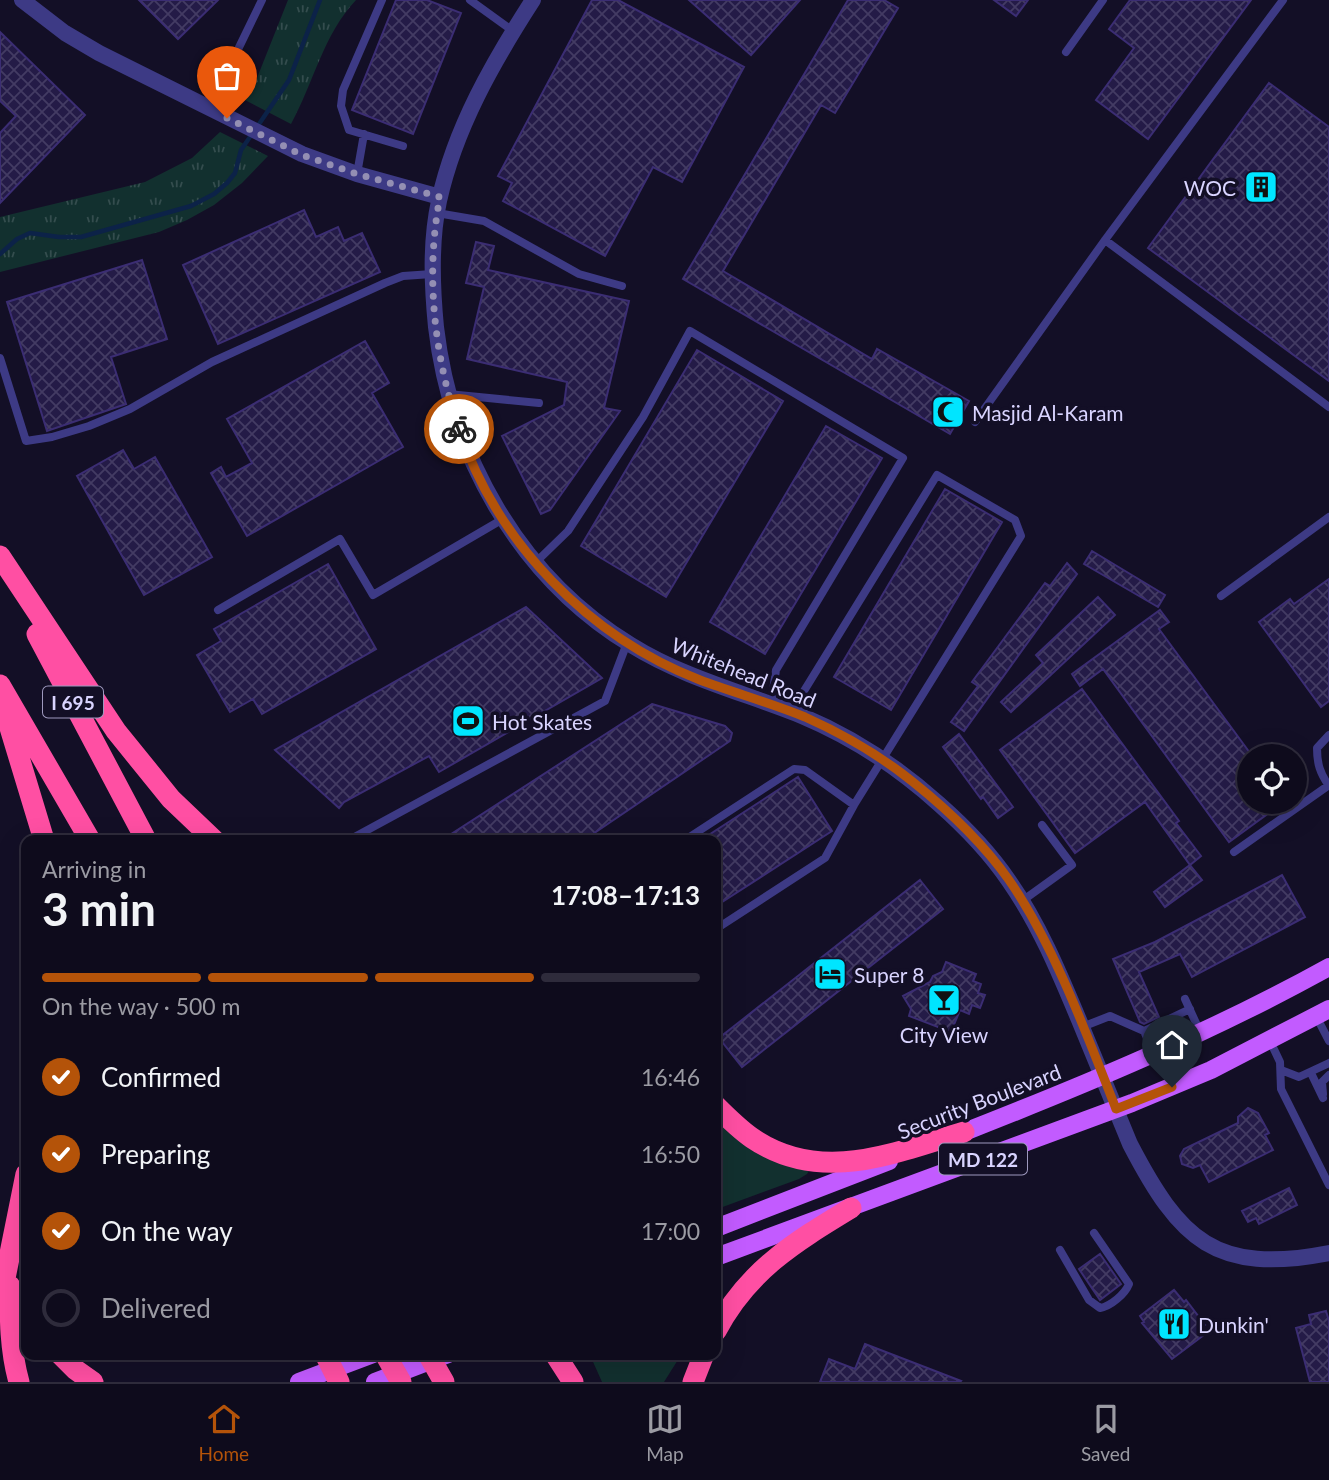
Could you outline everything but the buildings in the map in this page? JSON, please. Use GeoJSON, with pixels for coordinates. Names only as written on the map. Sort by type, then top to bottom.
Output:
{"type":"FeatureCollection","features":[{"type":"Feature","properties":{"kind":"highway"},"geometry":{"type":"LineString","coordinates":[[0,556],[116,731],[171,799],[209,835]]}},
{"type":"Feature","properties":{"kind":"highway","name":"I 695"},"geometry":{"type":"LineString","coordinates":[[0,563],[143,835]]}},
{"type":"Feature","properties":{"kind":"highway","name":"I 695"},"geometry":{"type":"LineString","coordinates":[[0,685],[87,835]]}},
{"type":"Feature","properties":{"kind":"highway"},"geometry":{"type":"LineString","coordinates":[[0,693],[43,835]]}},
{"type":"Feature","properties":{"kind":"highway"},"geometry":{"type":"LineString","coordinates":[[721,1110],[753,1138],[775,1151],[825,1164],[878,1157],[964,1132]]}},
{"type":"Feature","properties":{"kind":"highway"},"geometry":{"type":"LineString","coordinates":[[0,1303],[21,1200]]}},
{"type":"Feature","properties":{"kind":"highway"},"geometry":{"type":"LineString","coordinates":[[721,1323],[741,1292],[762,1268],[784,1249],[851,1208]]}},
{"type":"Feature","properties":{"kind":"highway"},"geometry":{"type":"LineString","coordinates":[[10,1256],[10,1326],[19,1382]]}},
{"type":"Feature","properties":{"kind":"highway"},"geometry":{"type":"LineString","coordinates":[[66,1360],[93,1382]]}},
{"type":"Feature","properties":{"kind":"highway"},"geometry":{"type":"LineString","coordinates":[[328,1360],[339,1382]]}},
{"type":"Feature","properties":{"kind":"highway"},"geometry":{"type":"LineString","coordinates":[[388,1360],[401,1382]]}},
{"type":"Feature","properties":{"kind":"highway"},"geometry":{"type":"LineString","coordinates":[[431,1360],[444,1382]]}},
{"type":"Feature","properties":{"kind":"highway"},"geometry":{"type":"LineString","coordinates":[[559,1360],[573,1382]]}},
{"type":"Feature","properties":{"kind":"highway"},"geometry":{"type":"LineString","coordinates":[[693,1382],[702,1360]]}},
{"type":"Feature","properties":{"kind":"main road","name":"Security Boulevard"},"geometry":{"type":"LineString","coordinates":[[721,1226],[1103,1077],[1202,1034],[1329,967]]}},
{"type":"Feature","properties":{"kind":"main road","name":"MD 122"},"geometry":{"type":"LineString","coordinates":[[721,1255],[1116,1109],[1211,1070],[1322,1013]]}},
{"type":"Feature","properties":{"kind":"main road"},"geometry":{"type":"LineString","coordinates":[[299,1382],[357,1360]]}},
{"type":"Feature","properties":{"kind":"main road"},"geometry":{"type":"LineString","coordinates":[[375,1382],[432,1360]]}},
{"type":"Feature","properties":{"kind":"street"},"geometry":{"type":"LineString","coordinates":[[22,0],[65,33],[252,131],[302,155],[438,205]]}},
{"type":"Feature","properties":{"kind":"street","name":"Whitehead Road"},"geometry":{"type":"LineString","coordinates":[[533,0],[513,31],[467,117],[438,205],[432,274],[437,336],[448,394],[464,444],[503,519],[535,563],[576,604],[628,643],[660,662],[699,679],[791,712],[833,731],[883,760],[938,803],[1002,871],[1022,901],[1054,961],[1140,1163],[1166,1205],[1189,1231],[1209,1246],[1227,1254],[1266,1260],[1329,1253]]}},
{"type":"Feature","properties":{"kind":"lane"},"geometry":{"type":"LineString","coordinates":[[209,109],[262,0]]}},
{"type":"Feature","properties":{"kind":"lane"},"geometry":{"type":"LineString","coordinates":[[382,0],[343,90],[341,106],[349,130],[403,146]]}},
{"type":"Feature","properties":{"kind":"lane"},"geometry":{"type":"LineString","coordinates":[[470,0],[513,31]]}},
{"type":"Feature","properties":{"kind":"lane"},"geometry":{"type":"LineString","coordinates":[[1066,52],[1103,0]]}},
{"type":"Feature","properties":{"kind":"lane"},"geometry":{"type":"LineString","coordinates":[[975,422],[1105,240],[1283,0]]}},
{"type":"Feature","properties":{"kind":"lane"},"geometry":{"type":"LineString","coordinates":[[357,174],[364,134]]}},
{"type":"Feature","properties":{"kind":"lane"},"geometry":{"type":"LineString","coordinates":[[438,205],[484,221],[579,274],[622,286]]}},
{"type":"Feature","properties":{"kind":"lane"},"geometry":{"type":"LineString","coordinates":[[1105,240],[1329,407]]}},
{"type":"Feature","properties":{"kind":"lane"},"geometry":{"type":"LineString","coordinates":[[0,358],[26,441],[52,437],[89,426],[130,409],[212,362],[402,275],[432,274]]}},
{"type":"Feature","properties":{"kind":"lane"},"geometry":{"type":"LineString","coordinates":[[535,563],[568,531],[643,417],[690,331],[903,458],[776,670],[771,705]]}},
{"type":"Feature","properties":{"kind":"lane"},"geometry":{"type":"LineString","coordinates":[[448,394],[538,403]]}},
{"type":"Feature","properties":{"kind":"lane"},"geometry":{"type":"LineString","coordinates":[[721,926],[825,858],[854,805],[1021,536],[1015,520],[937,475],[791,712]]}},
{"type":"Feature","properties":{"kind":"lane"},"geometry":{"type":"LineString","coordinates":[[1221,596],[1329,517]]}},
{"type":"Feature","properties":{"kind":"lane"},"geometry":{"type":"LineString","coordinates":[[218,610],[341,539],[373,595],[503,519]]}},
{"type":"Feature","properties":{"kind":"lane"},"geometry":{"type":"LineString","coordinates":[[358,835],[605,701],[628,643]]}},
{"type":"Feature","properties":{"kind":"lane"},"geometry":{"type":"LineString","coordinates":[[1234,852],[1329,786],[1319,770],[1317,748],[1329,735]]}},
{"type":"Feature","properties":{"kind":"lane"},"geometry":{"type":"LineString","coordinates":[[693,835],[794,769],[805,770],[854,805]]}},
{"type":"Feature","properties":{"kind":"lane"},"geometry":{"type":"LineString","coordinates":[[1022,901],[1072,865],[1042,825]]}},
{"type":"Feature","properties":{"kind":"lane"},"geometry":{"type":"LineString","coordinates":[[1185,999],[1202,1034]]}},
{"type":"Feature","properties":{"kind":"lane"},"geometry":{"type":"LineString","coordinates":[[1144,1031],[1190,1009]]}},
{"type":"Feature","properties":{"kind":"lane"},"geometry":{"type":"LineString","coordinates":[[1322,1013],[1329,1041]]}},
{"type":"Feature","properties":{"kind":"lane"},"geometry":{"type":"LineString","coordinates":[[1082,1027],[1110,1016],[1144,1031],[1154,1055]]}},
{"type":"Feature","properties":{"kind":"lane"},"geometry":{"type":"LineString","coordinates":[[1270,1041],[1280,1062],[1281,1089],[1329,1185]]}},
{"type":"Feature","properties":{"kind":"lane"},"geometry":{"type":"LineString","coordinates":[[1281,1070],[1299,1077],[1329,1063]]}},
{"type":"Feature","properties":{"kind":"lane"},"geometry":{"type":"LineString","coordinates":[[1311,1073],[1323,1098],[1322,1082],[1329,1076]]}},
{"type":"Feature","properties":{"kind":"lane"},"geometry":{"type":"LineString","coordinates":[[1060,1250],[1089,1300],[1100,1308],[1105,1307],[1127,1291],[1129,1284],[1094,1233]]}},
{"type":"Feature","properties":{"kind":"green space"},"geometry":{"type":"Polygon","coordinates":[[[288,0],[356,0],[335,28],[291,124],[245,100],[257,78],[288,0]]]}},
{"type":"Feature","properties":{"kind":"green space"},"geometry":{"type":"Polygon","coordinates":[[[220,132],[268,156],[242,183],[214,205],[159,232],[0,272],[0,217],[145,182],[192,158],[220,132]]]}},
{"type":"Feature","properties":{"kind":"green space"},"geometry":{"type":"Polygon","coordinates":[[[721,1121],[811,1168],[799,1179],[721,1208],[721,1121]]]}},
{"type":"Feature","properties":{"kind":"green space"},"geometry":{"type":"Polygon","coordinates":[[[592,1360],[678,1360],[664,1382],[602,1382],[592,1360]]]}},
{"type":"Feature","properties":{"kind":"waterway"},"geometry":{"type":"LineString","coordinates":[[257,127],[289,80],[320,0]]}},
{"type":"Feature","properties":{"kind":"waterway"},"geometry":{"type":"LineString","coordinates":[[0,254],[17,239],[30,233],[81,237],[191,206],[214,194],[227,183],[235,173],[241,150],[252,134]]}},
{"type":"Feature","properties":{"kind":"way so far"},"geometry":{"type":"LineString","coordinates":[[227,118],[302,155],[357,174],[440,197],[432,274],[433,298],[444,374],[459,429]]}},
{"type":"Feature","properties":{"kind":"place","name":"WOC"},"geometry":{"type":"Point","coordinates":[1261,187]}},
{"type":"Feature","properties":{"kind":"place","name":"Masjid Al-Karam"},"geometry":{"type":"Point","coordinates":[948,412]}},
{"type":"Feature","properties":{"kind":"place","name":"Hot Skates"},"geometry":{"type":"Point","coordinates":[468,721]}},
{"type":"Feature","properties":{"kind":"place","name":"Super 8"},"geometry":{"type":"Point","coordinates":[830,974]}},
{"type":"Feature","properties":{"kind":"place","name":"City View"},"geometry":{"type":"Point","coordinates":[944,1000]}},
{"type":"Feature","properties":{"kind":"place","name":"Dunkin'"},"geometry":{"type":"Point","coordinates":[1174,1324]}},
{"type":"Feature","properties":{"kind":"route"},"geometry":{"type":"LineString","coordinates":[[459,429],[474,466],[503,519],[535,563],[576,604],[628,643],[660,662],[805,717],[859,745],[912,781],[963,827],[1002,871],[1036,924],[1116,1109],[1172,1087]]}}]}
